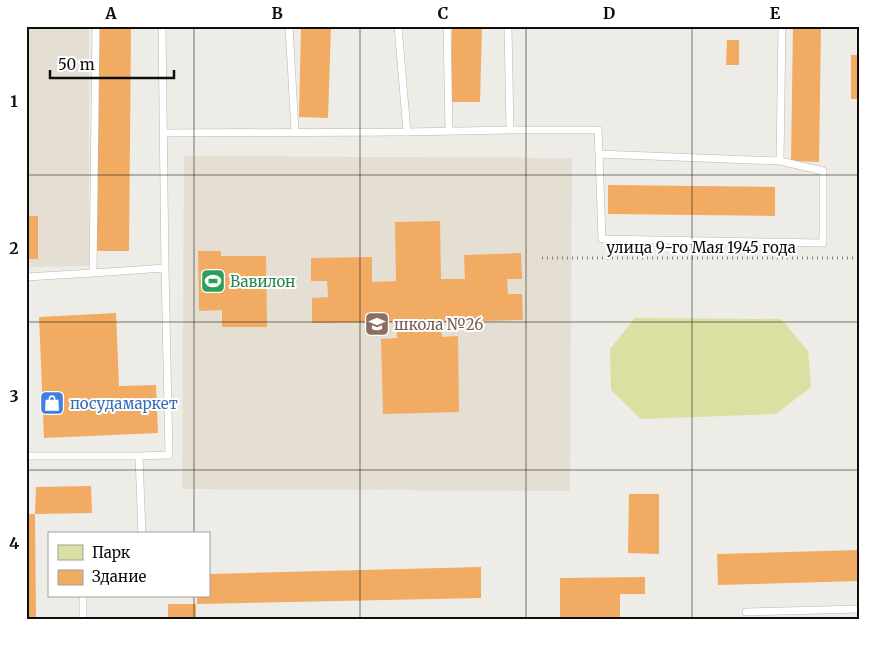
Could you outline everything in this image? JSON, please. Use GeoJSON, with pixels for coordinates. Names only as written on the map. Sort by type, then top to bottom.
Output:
{"type":"FeatureCollection","features":[{"type":"Feature","properties":{"kind":"lane"},"geometry":{"type":"LineString","coordinates":[[93,273],[96,26]]}},
{"type":"Feature","properties":{"kind":"lane"},"geometry":{"type":"LineString","coordinates":[[26,456],[169,455],[162,26]]}},
{"type":"Feature","properties":{"kind":"lane"},"geometry":{"type":"LineString","coordinates":[[289,26],[295,132]]}},
{"type":"Feature","properties":{"kind":"lane"},"geometry":{"type":"LineString","coordinates":[[398,26],[406,132]]}},
{"type":"Feature","properties":{"kind":"lane"},"geometry":{"type":"LineString","coordinates":[[447,26],[449,131]]}},
{"type":"Feature","properties":{"kind":"lane"},"geometry":{"type":"LineString","coordinates":[[508,26],[510,130]]}},
{"type":"Feature","properties":{"kind":"lane"},"geometry":{"type":"LineString","coordinates":[[780,162],[782,26]]}},
{"type":"Feature","properties":{"kind":"lane"},"geometry":{"type":"LineString","coordinates":[[163,133],[598,130],[602,239],[823,243],[823,170],[780,162],[599,154]]}},
{"type":"Feature","properties":{"kind":"lane"},"geometry":{"type":"LineString","coordinates":[[26,278],[165,268]]}},
{"type":"Feature","properties":{"kind":"lane"},"geometry":{"type":"LineString","coordinates":[[139,456],[142,532]]}},
{"type":"Feature","properties":{"kind":"lane"},"geometry":{"type":"LineString","coordinates":[[82,598],[83,619]]}},
{"type":"Feature","properties":{"kind":"lane"},"geometry":{"type":"LineString","coordinates":[[746,612],[860,609]]}},
{"type":"Feature","properties":{"kind":"path","name":"улица 9-го Мая 1945 года"},"geometry":{"type":"LineString","coordinates":[[542,258],[860,258]]}},
{"type":"Feature","properties":{"kind":"shaded area"},"geometry":{"type":"Polygon","coordinates":[[[26,26],[89,26],[89,266],[26,267],[26,26]]]}},
{"type":"Feature","properties":{"kind":"shaded area","name":"школа №26"},"geometry":{"type":"Polygon","coordinates":[[[184,156],[572,158],[570,491],[182,489],[184,156]]]}},
{"type":"Feature","properties":{"kind":"green space"},"geometry":{"type":"Polygon","coordinates":[[[635,318],[781,319],[808,351],[811,387],[776,414],[641,419],[611,390],[610,349],[635,318]]]}},
{"type":"Feature","properties":{"kind":"building"},"geometry":{"type":"Polygon","coordinates":[[[98,26],[131,26],[129,251],[95,251],[98,26]]]}},
{"type":"Feature","properties":{"kind":"building"},"geometry":{"type":"Polygon","coordinates":[[[301,26],[331,26],[328,118],[299,117],[301,26]]]}},
{"type":"Feature","properties":{"kind":"building"},"geometry":{"type":"Polygon","coordinates":[[[452,26],[482,26],[480,102],[450,102],[452,26]]]}},
{"type":"Feature","properties":{"kind":"building"},"geometry":{"type":"Polygon","coordinates":[[[793,26],[821,26],[819,162],[791,161],[793,26]]]}},
{"type":"Feature","properties":{"kind":"building"},"geometry":{"type":"Polygon","coordinates":[[[727,40],[739,40],[739,65],[726,65],[727,40]]]}},
{"type":"Feature","properties":{"kind":"building"},"geometry":{"type":"Polygon","coordinates":[[[851,55],[860,55],[860,99],[851,99],[851,55]]]}},
{"type":"Feature","properties":{"kind":"building"},"geometry":{"type":"Polygon","coordinates":[[[608,185],[775,187],[775,216],[608,214],[608,185]]]}},
{"type":"Feature","properties":{"kind":"building"},"geometry":{"type":"Polygon","coordinates":[[[26,216],[38,216],[38,259],[26,259],[26,216]]]}},
{"type":"Feature","properties":{"kind":"building"},"geometry":{"type":"Polygon","coordinates":[[[440,221],[441,279],[465,279],[464,255],[521,253],[522,279],[507,279],[508,294],[522,294],[523,320],[441,322],[442,337],[458,336],[459,412],[383,414],[381,339],[397,338],[396,322],[312,323],[312,298],[328,297],[327,281],[311,281],[311,258],[372,257],[372,282],[396,281],[395,222],[440,221]]]}},
{"type":"Feature","properties":{"kind":"building"},"geometry":{"type":"Polygon","coordinates":[[[198,251],[221,251],[221,256],[266,256],[267,327],[222,327],[222,310],[199,311],[198,251]]]}},
{"type":"Feature","properties":{"kind":"building"},"geometry":{"type":"Polygon","coordinates":[[[116,313],[119,386],[156,385],[158,433],[44,438],[39,317],[116,313]]]}},
{"type":"Feature","properties":{"kind":"building"},"geometry":{"type":"Polygon","coordinates":[[[91,486],[92,513],[35,514],[36,487],[91,486]]]}},
{"type":"Feature","properties":{"kind":"building"},"geometry":{"type":"Polygon","coordinates":[[[629,494],[659,494],[659,554],[628,553],[629,494]]]}},
{"type":"Feature","properties":{"kind":"building"},"geometry":{"type":"Polygon","coordinates":[[[26,514],[35,514],[36,619],[26,619],[26,514]]]}},
{"type":"Feature","properties":{"kind":"building"},"geometry":{"type":"Polygon","coordinates":[[[860,550],[860,581],[718,585],[717,554],[860,550]]]}},
{"type":"Feature","properties":{"kind":"building"},"geometry":{"type":"Polygon","coordinates":[[[481,567],[481,598],[197,604],[197,598],[210,598],[210,574],[481,567]]]}},
{"type":"Feature","properties":{"kind":"building"},"geometry":{"type":"Polygon","coordinates":[[[645,577],[645,594],[620,594],[620,619],[560,619],[560,578],[645,577]]]}},
{"type":"Feature","properties":{"kind":"building"},"geometry":{"type":"Polygon","coordinates":[[[168,604],[196,604],[196,619],[168,619],[168,604]]]}},
{"type":"Feature","properties":{"kind":"place","name":"Вавилон"},"geometry":{"type":"Point","coordinates":[213,281]}},
{"type":"Feature","properties":{"kind":"place","name":"школа №26"},"geometry":{"type":"Point","coordinates":[377,324]}},
{"type":"Feature","properties":{"kind":"place","name":"посудамаркет"},"geometry":{"type":"Point","coordinates":[52,403]}}]}
